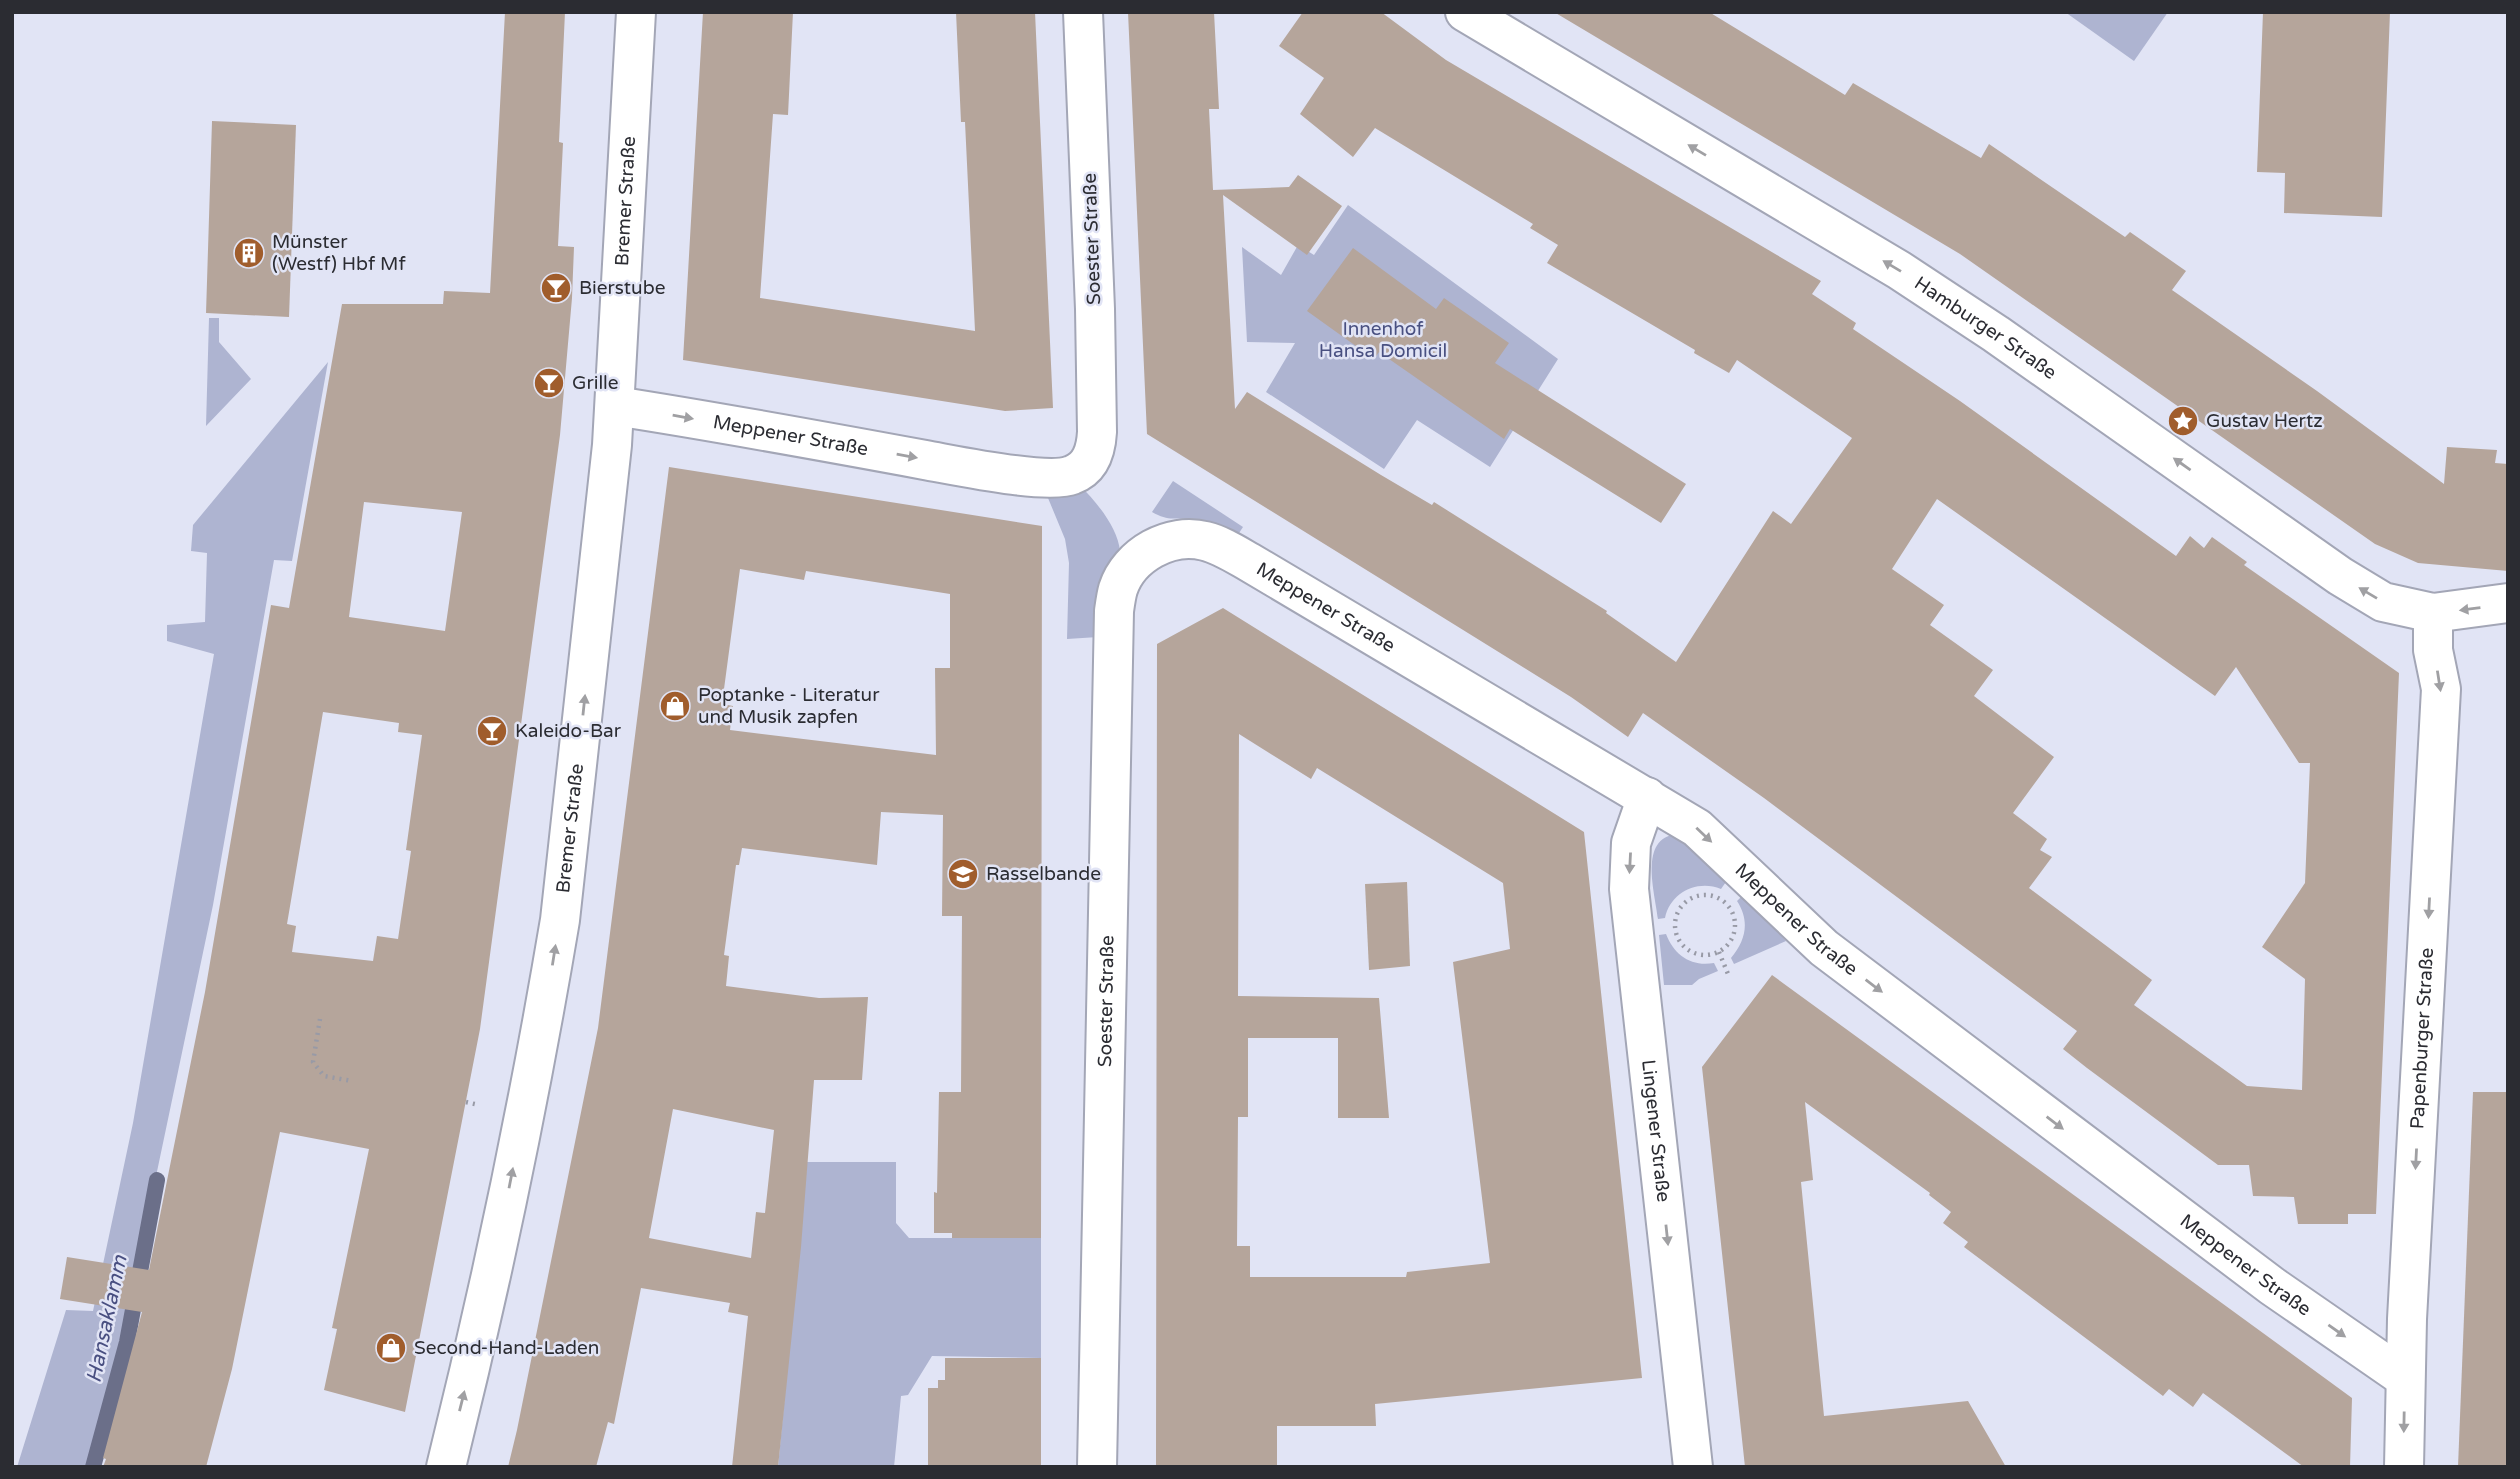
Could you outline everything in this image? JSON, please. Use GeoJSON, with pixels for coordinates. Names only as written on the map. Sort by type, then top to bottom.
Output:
{"type":"FeatureCollection","features":[{"type":"Feature","properties":{"kind":"street","name":"Bremer Straße"},"geometry":{"type":"LineString","coordinates":[[446,1467],[486,1305],[560,920],[615,406],[636,12]]}},
{"type":"Feature","properties":{"kind":"street","name":"Soester Straße"},"geometry":{"type":"LineString","coordinates":[[1083,12],[1097,432],[1096,449],[1088,464]]}},
{"type":"Feature","properties":{"kind":"street","name":"Hamburger Straße"},"geometry":{"type":"LineString","coordinates":[[1465,12],[1899,270],[2007,341],[2340,576],[2383,602],[2433,613],[2508,603]]}},
{"type":"Feature","properties":{"kind":"street","name":"Meppener Straße"},"geometry":{"type":"LineString","coordinates":[[615,406],[983,470],[1051,478],[1072,475],[1088,464]]}},
{"type":"Feature","properties":{"kind":"street","name":"Meppener Straße"},"geometry":{"type":"LineString","coordinates":[[1149,550],[1176,540],[1203,540],[1226,549],[1697,828],[1825,948],[2272,1286],[2405,1378]]}},
{"type":"Feature","properties":{"kind":"street","name":"Soester Straße"},"geometry":{"type":"LineString","coordinates":[[1097,1467],[1114,611],[1118,588],[1129,568],[1149,550]]}},
{"type":"Feature","properties":{"kind":"street","name":"Papenburger Straße"},"geometry":{"type":"LineString","coordinates":[[2404,1467],[2405,1378],[2441,689],[2433,650],[2433,613]]}},
{"type":"Feature","properties":{"kind":"street","name":"Lingener Straße"},"geometry":{"type":"LineString","coordinates":[[1647,797],[1631,843],[1629,889],[1693,1467]]}},
{"type":"Feature","properties":{"kind":"path"},"geometry":{"type":"LineString","coordinates":[[1707,895],[1722,900],[1732,911],[1735,927],[1730,942],[1718,953],[1703,955],[1688,951],[1678,939],[1675,923],[1680,909],[1692,898],[1707,895]]}},
{"type":"Feature","properties":{"kind":"path"},"geometry":{"type":"LineString","coordinates":[[1718,953],[1728,974]]}},
{"type":"Feature","properties":{"kind":"path"},"geometry":{"type":"LineString","coordinates":[[320,1019],[313,1062],[324,1076],[352,1081]]}},
{"type":"Feature","properties":{"kind":"path"},"geometry":{"type":"LineString","coordinates":[[466,1102],[484,1106]]}},
{"type":"Feature","properties":{"kind":"green space"},"geometry":{"type":"Polygon","coordinates":[[[2065,12],[2168,12],[2134,61],[2065,12]]]}},
{"type":"Feature","properties":{"kind":"green space","name":"Innenhof Hansa Domicil"},"geometry":{"type":"Polygon","coordinates":[[[1348,205],[1558,359],[1490,467],[1417,420],[1384,469],[1266,392],[1295,343],[1247,342],[1242,247],[1281,275],[1298,245],[1314,255],[1348,205]]]}},
{"type":"Feature","properties":{"kind":"green space"},"geometry":{"type":"Polygon","coordinates":[[[209,318],[219,318],[219,342],[251,379],[206,426],[209,318]]]}},
{"type":"Feature","properties":{"kind":"green space"},"geometry":{"type":"Polygon","coordinates":[[[328,362],[292,561],[274,560],[213,905],[121,1343],[88,1467],[17,1467],[66,1310],[93,1311],[133,1123],[214,654],[167,641],[167,625],[205,622],[207,553],[191,551],[193,525],[328,362]]]}},
{"type":"Feature","properties":{"kind":"green space"},"geometry":{"type":"Polygon","coordinates":[[[1173,481],[1243,527],[1237,536],[1206,522],[1168,518],[1152,512],[1173,481]]]}},
{"type":"Feature","properties":{"kind":"green space"},"geometry":{"type":"Polygon","coordinates":[[[1080,486],[1111,524],[1118,542],[1120,559],[1098,637],[1067,639],[1069,563],[1065,539],[1048,498],[1080,486]]]}},
{"type":"Feature","properties":{"kind":"green space"},"geometry":{"type":"Polygon","coordinates":[[[1677,834],[1728,879],[1721,889],[1703,886],[1686,890],[1672,902],[1665,918],[1658,919],[1652,881],[1653,856],[1657,845],[1665,838],[1677,834]]]}},
{"type":"Feature","properties":{"kind":"green space"},"geometry":{"type":"Polygon","coordinates":[[[1743,895],[1786,941],[1734,964],[1731,958],[1743,937],[1745,923],[1737,901],[1743,895]]]}},
{"type":"Feature","properties":{"kind":"green space"},"geometry":{"type":"Polygon","coordinates":[[[1666,934],[1684,958],[1698,963],[1714,963],[1718,971],[1692,985],[1664,985],[1659,935],[1666,934]]]}},
{"type":"Feature","properties":{"kind":"green space"},"geometry":{"type":"Polygon","coordinates":[[[807,1162],[896,1162],[896,1223],[909,1238],[1041,1238],[1041,1358],[932,1356],[908,1395],[901,1396],[894,1467],[778,1467],[807,1162]]]}},
{"type":"Feature","properties":{"kind":"building"},"geometry":{"type":"Polygon","coordinates":[[[505,12],[565,12],[559,142],[563,143],[558,246],[574,247],[560,435],[480,1029],[405,1412],[324,1390],[337,1329],[332,1328],[369,1149],[280,1132],[232,1369],[206,1467],[103,1467],[106,1459],[103,1458],[142,1312],[60,1299],[67,1257],[149,1270],[205,992],[271,605],[289,608],[342,304],[443,304],[444,291],[490,293],[505,12]],[[364,502],[349,617],[445,631],[462,512],[364,502]],[[323,712],[287,924],[296,926],[292,952],[373,961],[377,936],[398,939],[411,851],[406,850],[422,735],[398,732],[399,723],[323,712]]]}},
{"type":"Feature","properties":{"kind":"building"},"geometry":{"type":"Polygon","coordinates":[[[703,12],[793,12],[788,115],[773,114],[760,298],[975,331],[965,122],[961,122],[956,12],[1035,12],[1053,408],[1005,411],[683,360],[703,12]]]}},
{"type":"Feature","properties":{"kind":"building"},"geometry":{"type":"Polygon","coordinates":[[[1128,12],[1214,12],[1219,109],[1209,109],[1213,190],[1289,187],[1298,175],[1342,206],[1307,255],[1223,195],[1235,409],[1247,392],[1432,505],[1434,502],[1607,611],[1606,613],[1676,662],[1773,511],[1791,524],[1852,438],[1737,360],[1729,373],[1547,263],[1558,245],[1530,228],[1533,224],[1375,128],[1353,157],[1300,114],[1324,78],[1279,46],[1303,12],[1381,12],[1446,60],[1821,281],[1812,294],[1856,323],[1853,329],[1960,401],[2176,556],[2190,536],[2204,548],[2212,537],[2247,562],[2244,565],[2399,673],[2376,1214],[2348,1214],[2348,1224],[2298,1224],[2294,1197],[2253,1196],[2249,1165],[2218,1165],[2087,1068],[2063,1049],[2077,1031],[1764,798],[1643,713],[1628,737],[1571,697],[1147,434],[1128,12]],[[1937,499],[1892,569],[1944,605],[1930,625],[1993,670],[1974,696],[2054,757],[2013,813],[2047,839],[2040,850],[2052,857],[2029,888],[2152,980],[2134,1005],[2247,1086],[2302,1090],[2305,979],[2262,947],[2305,883],[2310,763],[2299,763],[2236,667],[2215,696],[1937,499]]]}},
{"type":"Feature","properties":{"kind":"building"},"geometry":{"type":"Polygon","coordinates":[[[1554,12],[1709,12],[1845,95],[1853,83],[1981,158],[1989,144],[2125,237],[2130,232],[2186,271],[2172,290],[2444,484],[2447,447],[2497,450],[2495,463],[2508,464],[2508,571],[2418,563],[2375,544],[1960,254],[1554,12]]]}},
{"type":"Feature","properties":{"kind":"building"},"geometry":{"type":"Polygon","coordinates":[[[2263,12],[2390,12],[2382,217],[2284,213],[2285,173],[2257,172],[2263,12]]]}},
{"type":"Feature","properties":{"kind":"building","name":"Münster (Westf) Hbf Mf"},"geometry":{"type":"Polygon","coordinates":[[[212,121],[296,125],[289,317],[206,313],[212,121]]]}},
{"type":"Feature","properties":{"kind":"building"},"geometry":{"type":"Polygon","coordinates":[[[1353,248],[1436,309],[1444,298],[1509,343],[1495,363],[1686,484],[1661,523],[1510,429],[1504,439],[1379,352],[1374,359],[1307,311],[1353,248]]]}},
{"type":"Feature","properties":{"kind":"building"},"geometry":{"type":"Polygon","coordinates":[[[669,467],[1042,526],[1041,1238],[952,1238],[952,1233],[934,1233],[939,1092],[961,1092],[962,916],[942,916],[943,815],[881,812],[877,865],[742,848],[739,865],[736,865],[724,955],[729,956],[726,986],[819,998],[868,997],[862,1080],[814,1080],[801,1247],[778,1467],[732,1467],[748,1316],[728,1312],[730,1303],[641,1288],[614,1424],[608,1422],[596,1467],[508,1467],[598,1028],[669,467]],[[740,569],[722,704],[733,706],[730,730],[936,755],[935,668],[950,668],[950,594],[806,571],[804,580],[740,569]],[[673,1109],[649,1238],[751,1258],[756,1212],[765,1213],[774,1130],[673,1109]]]}},
{"type":"Feature","properties":{"kind":"building"},"geometry":{"type":"Polygon","coordinates":[[[1223,608],[1584,832],[1642,1378],[1375,1404],[1376,1426],[1277,1426],[1277,1467],[1156,1467],[1157,644],[1223,608]],[[1239,734],[1238,996],[1379,998],[1389,1118],[1338,1118],[1338,1038],[1248,1038],[1248,1117],[1238,1117],[1237,1246],[1250,1246],[1250,1277],[1406,1277],[1407,1272],[1490,1263],[1453,962],[1510,949],[1503,883],[1317,768],[1311,779],[1239,734]]]}},
{"type":"Feature","properties":{"kind":"building"},"geometry":{"type":"Polygon","coordinates":[[[1407,882],[1410,966],[1369,970],[1365,884],[1407,882]]]}},
{"type":"Feature","properties":{"kind":"building"},"geometry":{"type":"Polygon","coordinates":[[[1772,975],[2352,1398],[2350,1467],[2304,1467],[2203,1393],[2193,1407],[2169,1389],[2163,1396],[1964,1247],[1968,1242],[1943,1223],[1951,1212],[1929,1195],[1930,1193],[1805,1102],[1813,1180],[1801,1182],[1824,1416],[1968,1401],[2006,1467],[1745,1467],[1702,1067],[1772,975]]]}},
{"type":"Feature","properties":{"kind":"building"},"geometry":{"type":"Polygon","coordinates":[[[2473,1092],[2508,1092],[2508,1467],[2458,1467],[2473,1092]]]}},
{"type":"Feature","properties":{"kind":"building"},"geometry":{"type":"Polygon","coordinates":[[[945,1358],[1041,1358],[1041,1467],[928,1467],[928,1388],[938,1388],[938,1380],[945,1380],[945,1358]]]}},
{"type":"Feature","properties":{"kind":"waterway","name":"Hansaklamm"},"geometry":{"type":"LineString","coordinates":[[93,1467],[127,1342],[157,1180]]}},
{"type":"Feature","properties":{"kind":"place","name":"Münster (Westf) Hbf Mf"},"geometry":{"type":"Point","coordinates":[249,253]}},
{"type":"Feature","properties":{"kind":"place","name":"Bierstube"},"geometry":{"type":"Point","coordinates":[556,288]}},
{"type":"Feature","properties":{"kind":"place","name":"Grille"},"geometry":{"type":"Point","coordinates":[549,383]}},
{"type":"Feature","properties":{"kind":"place","name":"Gustav Hertz"},"geometry":{"type":"Point","coordinates":[2183,421]}},
{"type":"Feature","properties":{"kind":"place","name":"Poptanke - Literatur und Musik zapfen"},"geometry":{"type":"Point","coordinates":[675,706]}},
{"type":"Feature","properties":{"kind":"place","name":"Kaleido-Bar"},"geometry":{"type":"Point","coordinates":[492,731]}},
{"type":"Feature","properties":{"kind":"place","name":"Rasselbande"},"geometry":{"type":"Point","coordinates":[963,874]}},
{"type":"Feature","properties":{"kind":"place","name":"Second-Hand-Laden"},"geometry":{"type":"Point","coordinates":[391,1348]}}]}
